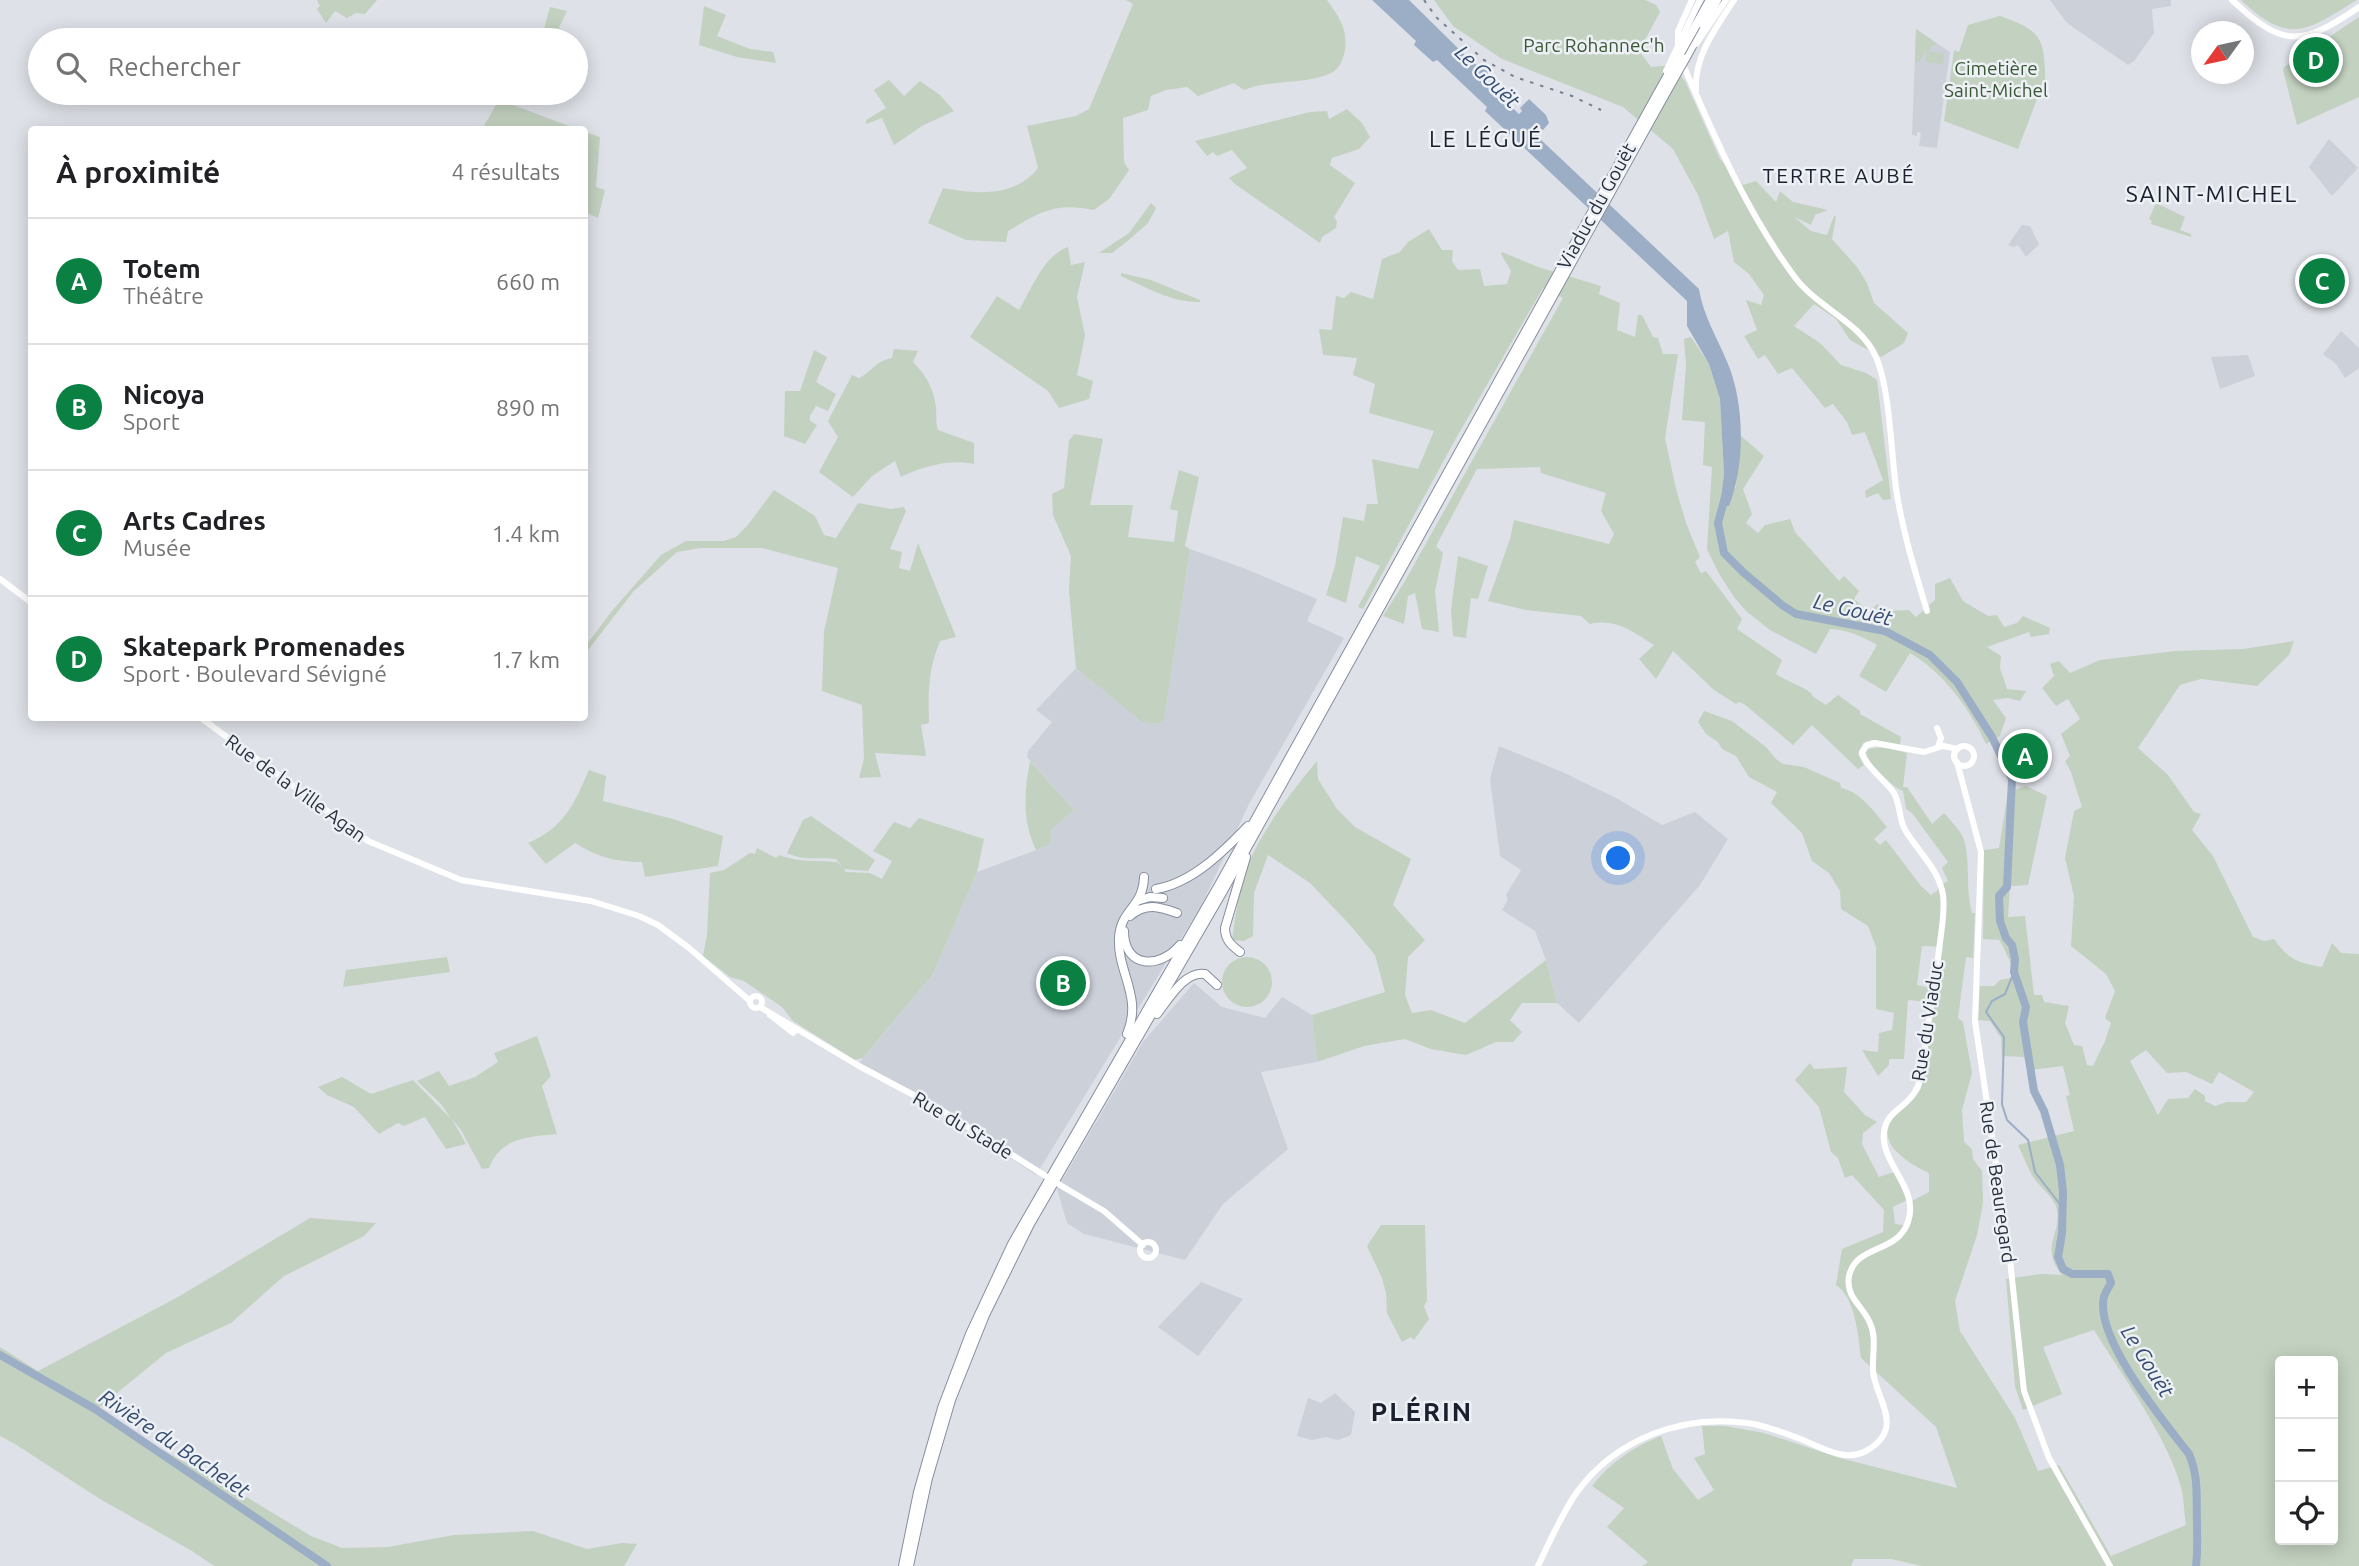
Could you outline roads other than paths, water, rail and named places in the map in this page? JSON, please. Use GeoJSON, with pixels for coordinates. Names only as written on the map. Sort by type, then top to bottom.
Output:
{"type":"FeatureCollection","features":[{"type":"Feature","properties":{"kind":"highway"},"geometry":{"type":"LineString","coordinates":[[1701,29],[1710,0]]}},
{"type":"Feature","properties":{"kind":"highway"},"geometry":{"type":"LineString","coordinates":[[1701,29],[1717,0]]}},
{"type":"Feature","properties":{"kind":"highway","name":"Viaduc du Gouët"},"geometry":{"type":"LineString","coordinates":[[1498,388],[1645,117],[1701,29]]}},
{"type":"Feature","properties":{"kind":"highway","name":"Viaduc du Gouët"},"geometry":{"type":"LineString","coordinates":[[1498,388],[1701,29]]}},
{"type":"Feature","properties":{"kind":"highway"},"geometry":{"type":"LineString","coordinates":[[909,1566],[920,1510],[951,1400],[981,1324],[1030,1224],[1143,1029],[1498,388]]}},
{"type":"Feature","properties":{"kind":"highway"},"geometry":{"type":"LineString","coordinates":[[1156,889],[1173,885],[1206,864],[1259,820]]}},
{"type":"Feature","properties":{"kind":"highway"},"geometry":{"type":"LineString","coordinates":[[903,1566],[934,1432],[975,1322],[1012,1244],[1259,820]]}},
{"type":"Feature","properties":{"kind":"highway"},"geometry":{"type":"LineString","coordinates":[[1241,952],[1230,944],[1225,928],[1259,820]]}},
{"type":"Feature","properties":{"kind":"highway"},"geometry":{"type":"LineString","coordinates":[[1114,1066],[1131,1026],[1134,1010],[1119,932],[1124,919],[1140,900],[1144,877]]}},
{"type":"Feature","properties":{"kind":"highway"},"geometry":{"type":"LineString","coordinates":[[1140,900],[1150,897],[1163,898]]}},
{"type":"Feature","properties":{"kind":"highway"},"geometry":{"type":"LineString","coordinates":[[1177,913],[1153,906],[1138,910],[1124,928],[1126,946],[1136,958],[1154,962],[1169,956],[1188,939]]}},
{"type":"Feature","properties":{"kind":"highway"},"geometry":{"type":"LineString","coordinates":[[1143,1029],[1185,980],[1194,974],[1205,974],[1217,985]]}},
{"type":"Feature","properties":{"kind":"main road"},"geometry":{"type":"LineString","coordinates":[[1692,0],[1678,31],[1680,58],[1737,186],[1789,270],[1812,297],[1862,336],[1877,359],[1900,516],[1927,611]]}},
{"type":"Feature","properties":{"kind":"main road"},"geometry":{"type":"LineString","coordinates":[[1645,117],[1700,0]]}},
{"type":"Feature","properties":{"kind":"main road"},"geometry":{"type":"LineString","coordinates":[[1701,29],[1726,0]]}},
{"type":"Feature","properties":{"kind":"main road"},"geometry":{"type":"LineString","coordinates":[[1697,96],[1695,76],[1700,57],[1734,0]]}},
{"type":"Feature","properties":{"kind":"main road"},"geometry":{"type":"LineString","coordinates":[[2232,0],[2259,24],[2279,34],[2305,34],[2319,30],[2359,5]]}},
{"type":"Feature","properties":{"kind":"main road"},"geometry":{"type":"LineString","coordinates":[[0,579],[28,600]]}},
{"type":"Feature","properties":{"kind":"main road","name":"Rue de la Ville Agan"},"geometry":{"type":"LineString","coordinates":[[205,721],[368,841],[461,880],[555,897]]}},
{"type":"Feature","properties":{"kind":"main road"},"geometry":{"type":"LineString","coordinates":[[1937,728],[1942,747]]}},
{"type":"Feature","properties":{"kind":"main road","name":"Rue du Viaduc"},"geometry":{"type":"LineString","coordinates":[[1538,1566],[1559,1522],[1586,1481],[1613,1457],[1642,1438],[1681,1425],[1728,1421],[1762,1426],[1836,1453],[1860,1454],[1879,1440],[1886,1422],[1885,1407],[1873,1375],[1873,1331],[1868,1319],[1851,1296],[1849,1281],[1852,1268],[1858,1260],[1895,1241],[1909,1220],[1910,1201],[1888,1153],[1884,1130],[1890,1116],[1909,1100],[1918,1086],[1943,914],[1943,896],[1939,879],[1906,830],[1894,793],[1865,762],[1862,752],[1867,745],[1875,743],[1924,752],[1942,747],[1967,765]]}},
{"type":"Feature","properties":{"kind":"main road"},"geometry":{"type":"LineString","coordinates":[[1956,755],[1966,746],[1973,751],[1973,759],[1967,765],[1961,780]]}},
{"type":"Feature","properties":{"kind":"main road","name":"Rue de Beauregard"},"geometry":{"type":"LineString","coordinates":[[1956,755],[1981,852],[1975,1021],[2010,1260],[2024,1391],[2049,1458],[2110,1566]]}},
{"type":"Feature","properties":{"kind":"main road","name":"Rue du Stade"},"geometry":{"type":"LineString","coordinates":[[555,897],[591,901],[620,909],[658,925],[751,999],[759,996],[763,1006],[795,1031],[938,1108],[1104,1211],[1143,1245]]}},
{"type":"Feature","properties":{"kind":"main road"},"geometry":{"type":"LineString","coordinates":[[763,1006],[795,1031]]}},
{"type":"Feature","properties":{"kind":"water"},"geometry":{"type":"Polygon","coordinates":[[[1372,0],[1409,0],[1472,62],[1492,74],[1488,80],[1491,88],[1519,114],[1522,111],[1520,108],[1529,99],[1546,115],[1549,123],[1543,130],[1540,128],[1537,131],[1539,138],[1699,289],[1707,318],[1734,380],[1738,398],[1740,454],[1729,506],[1720,506],[1724,474],[1720,399],[1709,364],[1687,326],[1687,301],[1485,111],[1487,107],[1437,60],[1433,62],[1414,45],[1416,41],[1372,0]]]}},
{"type":"Feature","properties":{"kind":"waterway"},"geometry":{"type":"LineString","coordinates":[[1725,497],[1718,523],[1724,553],[1744,573],[1796,614],[1885,631],[1930,655],[1957,682],[1992,737],[2012,779],[2007,887],[1999,896],[2000,921],[2006,938],[2012,945],[2014,972],[2026,1007],[2023,1022],[2034,1091],[2044,1111],[2060,1165],[2063,1192],[2062,1233],[2058,1257],[2063,1269],[2072,1274],[2108,1274],[2111,1283],[2103,1303],[2112,1340],[2122,1361],[2150,1403],[2189,1454],[2196,1487],[2196,1566]]}},
{"type":"Feature","properties":{"kind":"waterway","name":"Le Gouët"},"geometry":{"type":"LineString","coordinates":[[2014,972],[2005,994],[1992,1001],[1986,1012],[2004,1037],[2002,1104],[2007,1120],[2028,1140],[2035,1172],[2062,1207]]}},
{"type":"Feature","properties":{"kind":"waterway","name":"Rivière du Bachelet"},"geometry":{"type":"LineString","coordinates":[[0,1355],[95,1409],[327,1566]]}},
{"type":"Feature","properties":{"kind":"railway"},"geometry":{"type":"LineString","coordinates":[[1424,0],[1436,17],[1484,60],[1515,77],[1572,96],[1601,110]]}},
{"type":"Feature","properties":{"kind":"place","name":"Skatepark Promenades"},"geometry":{"type":"Point","coordinates":[2316,60]}},
{"type":"Feature","properties":{"kind":"place","name":"Arts Cadres"},"geometry":{"type":"Point","coordinates":[2322,281]}},
{"type":"Feature","properties":{"kind":"place","name":"Totem"},"geometry":{"type":"Point","coordinates":[2025,756]}},
{"type":"Feature","properties":{"kind":"place","name":"Nicoya"},"geometry":{"type":"Point","coordinates":[1063,983]}},
{"type":"Feature","properties":{"kind":"district","name":"LE LÉGUÉ"},"geometry":{"type":"Point","coordinates":[1486,138]}},
{"type":"Feature","properties":{"kind":"district","name":"TERTRE AUBÉ"},"geometry":{"type":"Point","coordinates":[1839,175]}},
{"type":"Feature","properties":{"kind":"district","name":"SAINT-MICHEL"},"geometry":{"type":"Point","coordinates":[2212,193]}},
{"type":"Feature","properties":{"kind":"district","name":"PLÉRIN"},"geometry":{"type":"Point","coordinates":[1422,1411]}},
{"type":"Feature","properties":{"kind":"park label","name":"Parc Rohannec'h"},"geometry":{"type":"Point","coordinates":[1594,45]}},
{"type":"Feature","properties":{"kind":"park label","name":"Cimetière Saint-Michel"},"geometry":{"type":"Point","coordinates":[1996,79]}}]}
